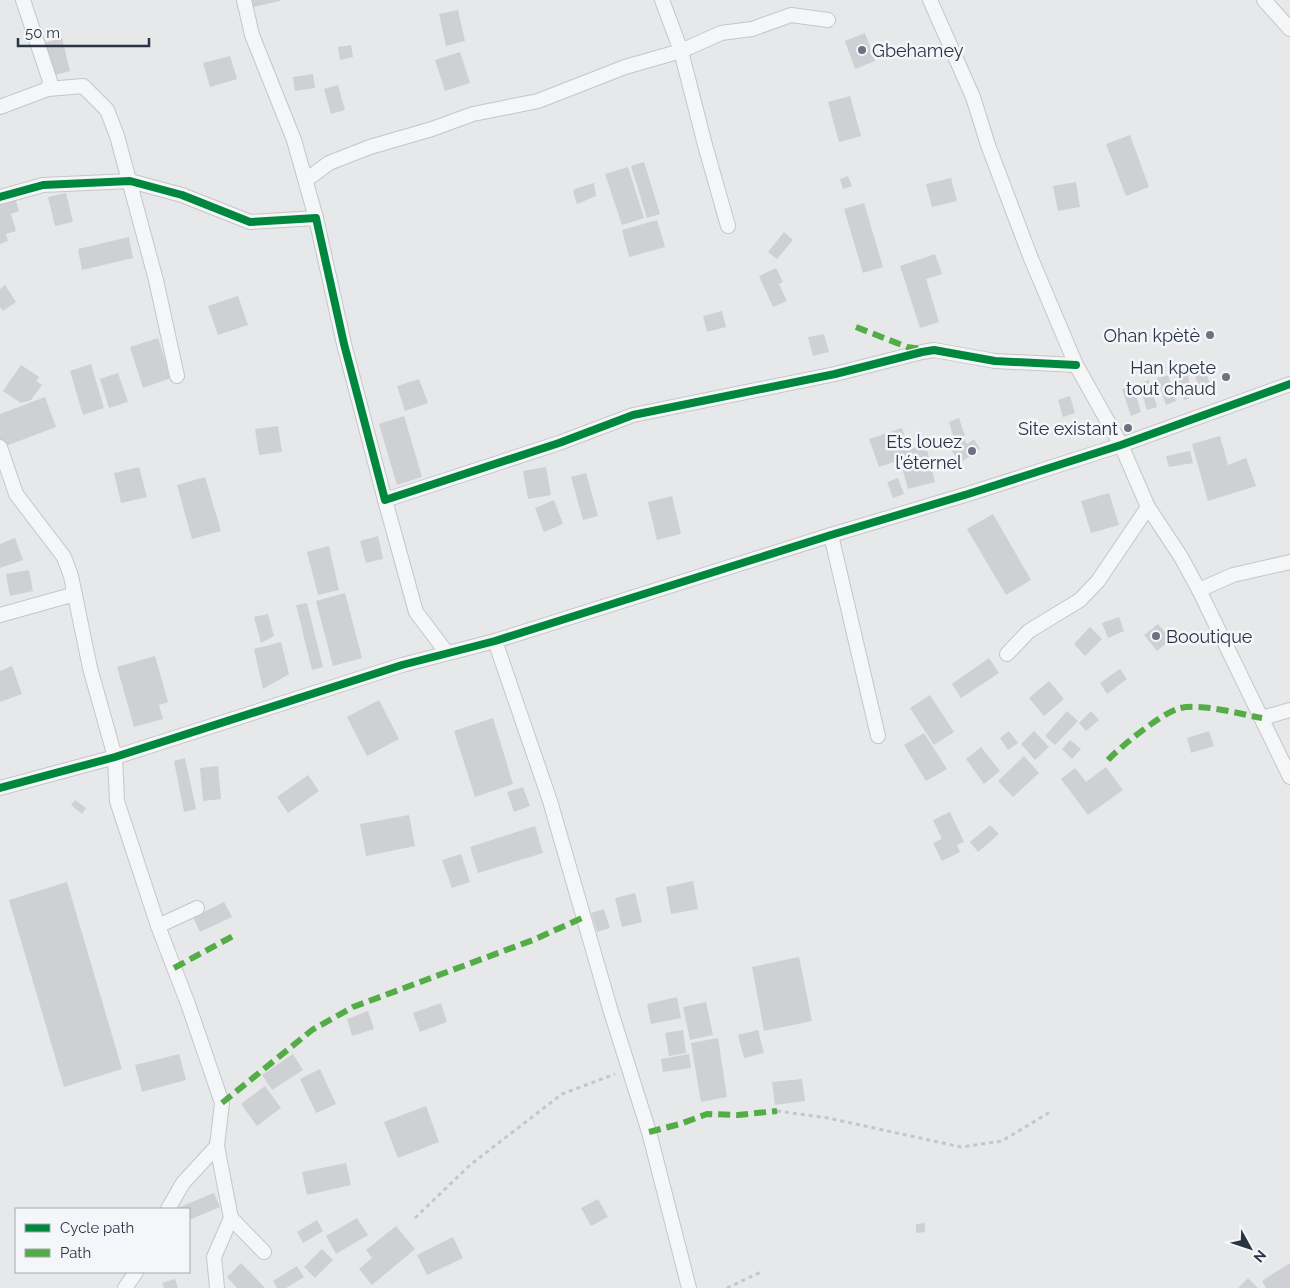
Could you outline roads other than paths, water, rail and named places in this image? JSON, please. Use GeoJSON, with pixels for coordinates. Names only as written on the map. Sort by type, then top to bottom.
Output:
{"type":"FeatureCollection","features":[{"type":"Feature","properties":{"kind":"street"},"geometry":{"type":"LineString","coordinates":[[23,0],[50,81],[48,89]]}},
{"type":"Feature","properties":{"kind":"street"},"geometry":{"type":"LineString","coordinates":[[244,0],[252,35],[294,140],[306,180],[344,344],[416,612],[447,653]]}},
{"type":"Feature","properties":{"kind":"street"},"geometry":{"type":"LineString","coordinates":[[662,0],[681,51],[728,226]]}},
{"type":"Feature","properties":{"kind":"street"},"geometry":{"type":"LineString","coordinates":[[930,0],[973,97],[988,145],[1030,256],[1076,365],[1121,445],[1148,507],[1181,557],[1199,590],[1290,777]]}},
{"type":"Feature","properties":{"kind":"street"},"geometry":{"type":"LineString","coordinates":[[1264,0],[1290,29]]}},
{"type":"Feature","properties":{"kind":"street"},"geometry":{"type":"LineString","coordinates":[[306,180],[329,163],[370,147],[432,129],[473,114],[538,101],[625,67],[681,51],[720,33],[752,29],[792,15],[828,20]]}},
{"type":"Feature","properties":{"kind":"street"},"geometry":{"type":"LineString","coordinates":[[0,107],[48,89],[83,86],[107,110],[130,181],[177,376]]}},
{"type":"Feature","properties":{"kind":"street"},"geometry":{"type":"LineString","coordinates":[[0,197],[43,185],[130,181],[182,195],[250,222],[316,218]]}},
{"type":"Feature","properties":{"kind":"street"},"geometry":{"type":"LineString","coordinates":[[385,500],[559,443],[633,415],[835,374],[922,352],[934,350],[995,360],[1076,365]]}},
{"type":"Feature","properties":{"kind":"street"},"geometry":{"type":"LineString","coordinates":[[0,788],[115,757],[393,668],[495,641],[1121,445],[1289,385]]}},
{"type":"Feature","properties":{"kind":"street"},"geometry":{"type":"LineString","coordinates":[[0,447],[16,494],[64,557],[75,594],[90,668],[115,757],[117,801],[158,926],[188,1004],[222,1103],[217,1146],[231,1218],[264,1252]]}},
{"type":"Feature","properties":{"kind":"street"},"geometry":{"type":"LineString","coordinates":[[1007,654],[1028,631],[1080,600],[1098,581],[1148,507]]}},
{"type":"Feature","properties":{"kind":"street"},"geometry":{"type":"LineString","coordinates":[[831,535],[878,736]]}},
{"type":"Feature","properties":{"kind":"street"},"geometry":{"type":"LineString","coordinates":[[1199,590],[1233,575],[1290,562]]}},
{"type":"Feature","properties":{"kind":"street"},"geometry":{"type":"LineString","coordinates":[[0,615],[75,594]]}},
{"type":"Feature","properties":{"kind":"street"},"geometry":{"type":"LineString","coordinates":[[495,641],[550,801],[582,918],[652,1140],[689,1288]]}},
{"type":"Feature","properties":{"kind":"street"},"geometry":{"type":"LineString","coordinates":[[1262,718],[1290,710]]}},
{"type":"Feature","properties":{"kind":"street"},"geometry":{"type":"LineString","coordinates":[[158,926],[198,908]]}},
{"type":"Feature","properties":{"kind":"street"},"geometry":{"type":"LineString","coordinates":[[169,1208],[183,1183],[217,1146]]}},
{"type":"Feature","properties":{"kind":"street"},"geometry":{"type":"LineString","coordinates":[[217,1288],[214,1257],[231,1218]]}},
{"type":"Feature","properties":{"kind":"street"},"geometry":{"type":"LineString","coordinates":[[125,1288],[135,1273]]}},
{"type":"Feature","properties":{"kind":"place","name":"Gbehamey"},"geometry":{"type":"Point","coordinates":[862,50]}},
{"type":"Feature","properties":{"kind":"place","name":"Ohan kpètè"},"geometry":{"type":"Point","coordinates":[1210,335]}},
{"type":"Feature","properties":{"kind":"place","name":"Han kpete tout chaud"},"geometry":{"type":"Point","coordinates":[1226,377]}},
{"type":"Feature","properties":{"kind":"place","name":"Site existant"},"geometry":{"type":"Point","coordinates":[1128,428]}},
{"type":"Feature","properties":{"kind":"place","name":"Ets louez l'éternel"},"geometry":{"type":"Point","coordinates":[972,451]}},
{"type":"Feature","properties":{"kind":"place","name":"Booutique"},"geometry":{"type":"Point","coordinates":[1156,636]}}]}
